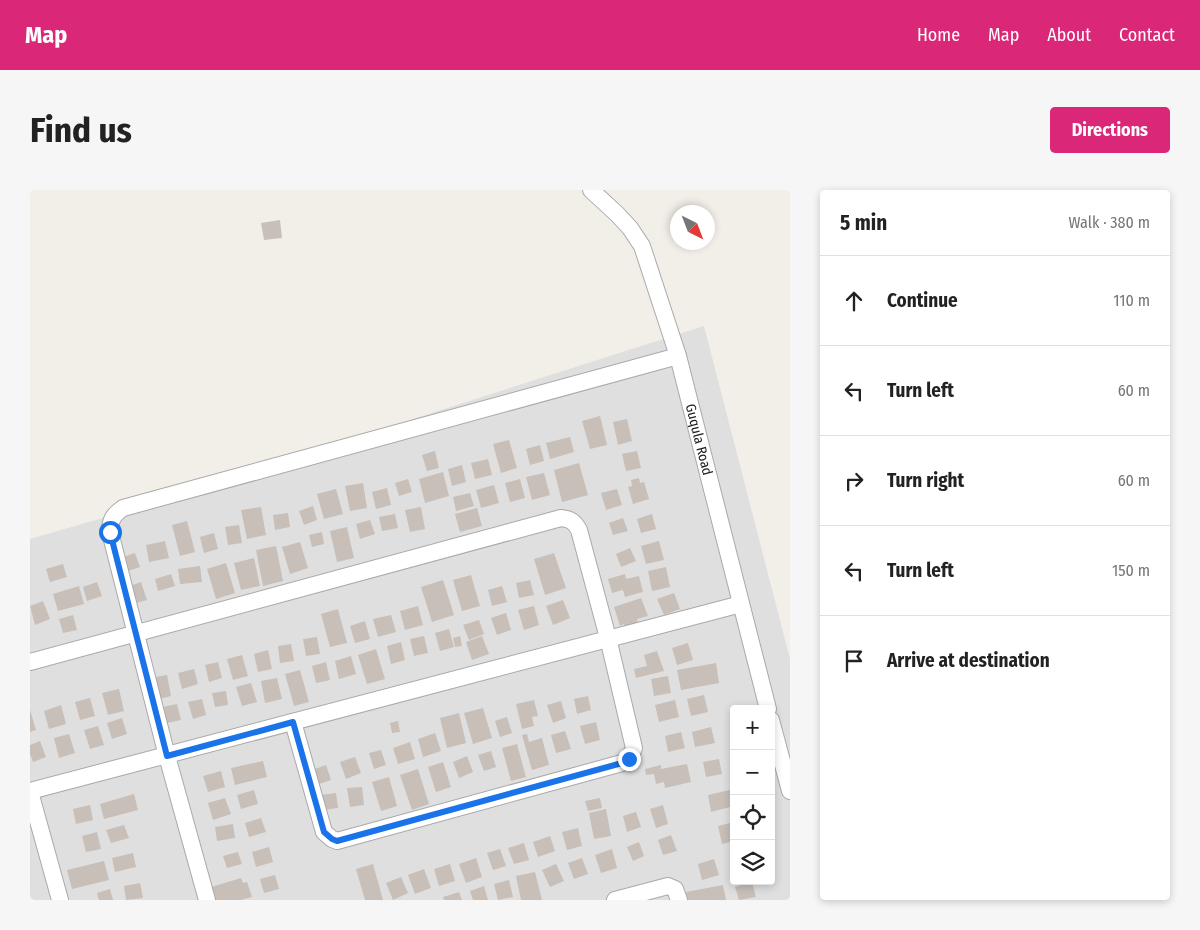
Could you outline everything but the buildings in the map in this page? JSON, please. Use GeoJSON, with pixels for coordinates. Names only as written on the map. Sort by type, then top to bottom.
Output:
{"type":"FeatureCollection","features":[{"type":"Feature","properties":{"kind":"street","name":"Guqula Road"},"geometry":{"type":"LineString","coordinates":[[591,190],[630,228],[642,246],[678,356],[767,705]]}},
{"type":"Feature","properties":{"kind":"street"},"geometry":{"type":"LineString","coordinates":[[207,900],[167,756],[110,532],[112,518],[123,508],[678,356]]}},
{"type":"Feature","properties":{"kind":"street"},"geometry":{"type":"LineString","coordinates":[[30,662],[561,518],[569,519],[575,523],[579,530],[608,638],[634,748],[629,759],[622,763],[337,841],[324,832],[293,722]]}},
{"type":"Feature","properties":{"kind":"street"},"geometry":{"type":"LineString","coordinates":[[60,900],[30,792],[741,604]]}},
{"type":"Feature","properties":{"kind":"street"},"geometry":{"type":"LineString","coordinates":[[775,735],[790,791]]}},
{"type":"Feature","properties":{"kind":"street"},"geometry":{"type":"LineString","coordinates":[[615,900],[668,886],[676,889],[679,900]]}},
{"type":"Feature","properties":{"kind":"shaded area"},"geometry":{"type":"Polygon","coordinates":[[[704,326],[790,659],[790,900],[30,900],[30,539],[106,517],[704,326]]]}},
{"type":"Feature","properties":{"kind":"route"},"geometry":{"type":"LineString","coordinates":[[110,532],[167,756],[293,722],[324,832],[332,839],[337,841],[622,763],[629,759]]}}]}
